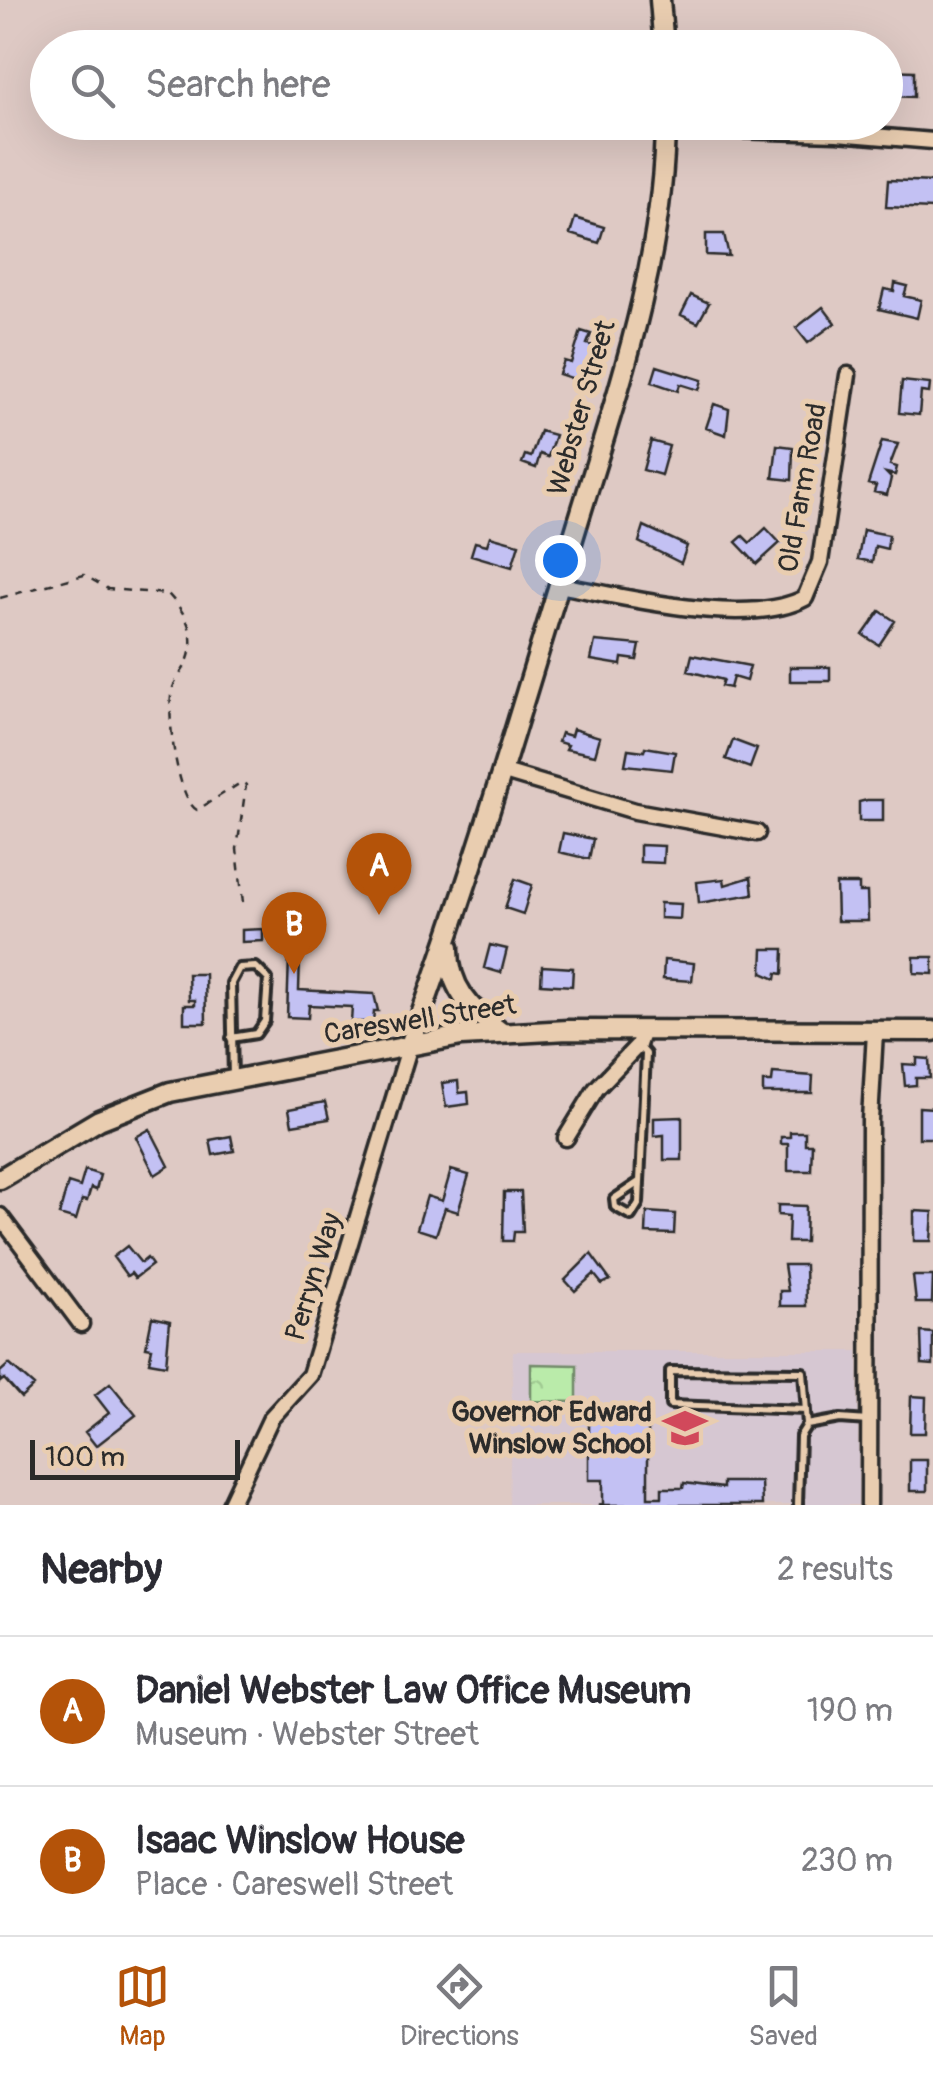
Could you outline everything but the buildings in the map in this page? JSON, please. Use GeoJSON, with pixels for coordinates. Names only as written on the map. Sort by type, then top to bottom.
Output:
{"type":"FeatureCollection","features":[{"type":"Feature","properties":{"kind":"street"},"geometry":{"type":"LineString","coordinates":[[660,0],[662,30]]}},
{"type":"Feature","properties":{"kind":"street"},"geometry":{"type":"LineString","coordinates":[[903,138],[933,141]]}},
{"type":"Feature","properties":{"kind":"street","name":"Webster Street"},"geometry":{"type":"LineString","coordinates":[[410,1045],[501,771],[643,296],[657,222],[665,140]]}},
{"type":"Feature","properties":{"kind":"street","name":"Old Farm Road"},"geometry":{"type":"LineString","coordinates":[[559,584],[703,609],[767,607],[805,598],[820,562],[848,375]]}},
{"type":"Feature","properties":{"kind":"street"},"geometry":{"type":"LineString","coordinates":[[501,771],[635,811],[757,834]]}},
{"type":"Feature","properties":{"kind":"street","name":"Webster Street"},"geometry":{"type":"LineString","coordinates":[[450,931],[450,972],[460,992],[480,1017],[501,1032]]}},
{"type":"Feature","properties":{"kind":"street","name":"Careswell Street"},"geometry":{"type":"LineString","coordinates":[[0,1179],[58,1142],[124,1108],[170,1092],[410,1045],[501,1032],[640,1038],[933,1031]]}},
{"type":"Feature","properties":{"kind":"street"},"geometry":{"type":"LineString","coordinates":[[869,1505],[875,1032]]}},
{"type":"Feature","properties":{"kind":"street"},"geometry":{"type":"LineString","coordinates":[[566,1138],[596,1089],[640,1038]]}},
{"type":"Feature","properties":{"kind":"street","name":"Perryn Way"},"geometry":{"type":"LineString","coordinates":[[230,1505],[271,1418],[310,1375],[410,1045]]}},
{"type":"Feature","properties":{"kind":"street"},"geometry":{"type":"LineString","coordinates":[[0,1216],[81,1324]]}},
{"type":"Feature","properties":{"kind":"lane"},"geometry":{"type":"LineString","coordinates":[[231,1038],[256,1034],[264,1021],[268,978],[256,967],[239,968],[233,974],[231,1038],[234,1079]]}},
{"type":"Feature","properties":{"kind":"lane"},"geometry":{"type":"LineString","coordinates":[[640,1038],[646,1054],[640,1182],[639,1203],[632,1216],[623,1214],[615,1207],[614,1199],[640,1182]]}},
{"type":"Feature","properties":{"kind":"lane"},"geometry":{"type":"LineString","coordinates":[[798,1505],[800,1436],[807,1426],[806,1410],[803,1372],[670,1371],[670,1405],[806,1410]]}},
{"type":"Feature","properties":{"kind":"lane"},"geometry":{"type":"LineString","coordinates":[[807,1426],[840,1419],[868,1421]]}},
{"type":"Feature","properties":{"kind":"path"},"geometry":{"type":"LineString","coordinates":[[0,598],[84,574],[108,589],[168,594],[185,612],[192,644],[171,692],[174,750],[184,798],[196,810],[231,785],[242,782],[246,786],[237,836],[243,903]]}},
{"type":"Feature","properties":{"kind":"shaded area","name":"Governor Edward Winslow School"},"geometry":{"type":"Polygon","coordinates":[[[513,1351],[858,1351],[858,1505],[509,1505],[513,1351]]]}},
{"type":"Feature","properties":{"kind":"green space"},"geometry":{"type":"Polygon","coordinates":[[[531,1364],[577,1365],[577,1402],[531,1401],[531,1364]]]}},
{"type":"Feature","properties":{"kind":"place","name":"Daniel Webster Law Office Museum"},"geometry":{"type":"Point","coordinates":[379,915]}},
{"type":"Feature","properties":{"kind":"place","name":"Isaac Winslow House"},"geometry":{"type":"Point","coordinates":[294,974]}},
{"type":"Feature","properties":{"kind":"place","name":"Governor Edward Winslow School"},"geometry":{"type":"Point","coordinates":[685,1428]}}]}
